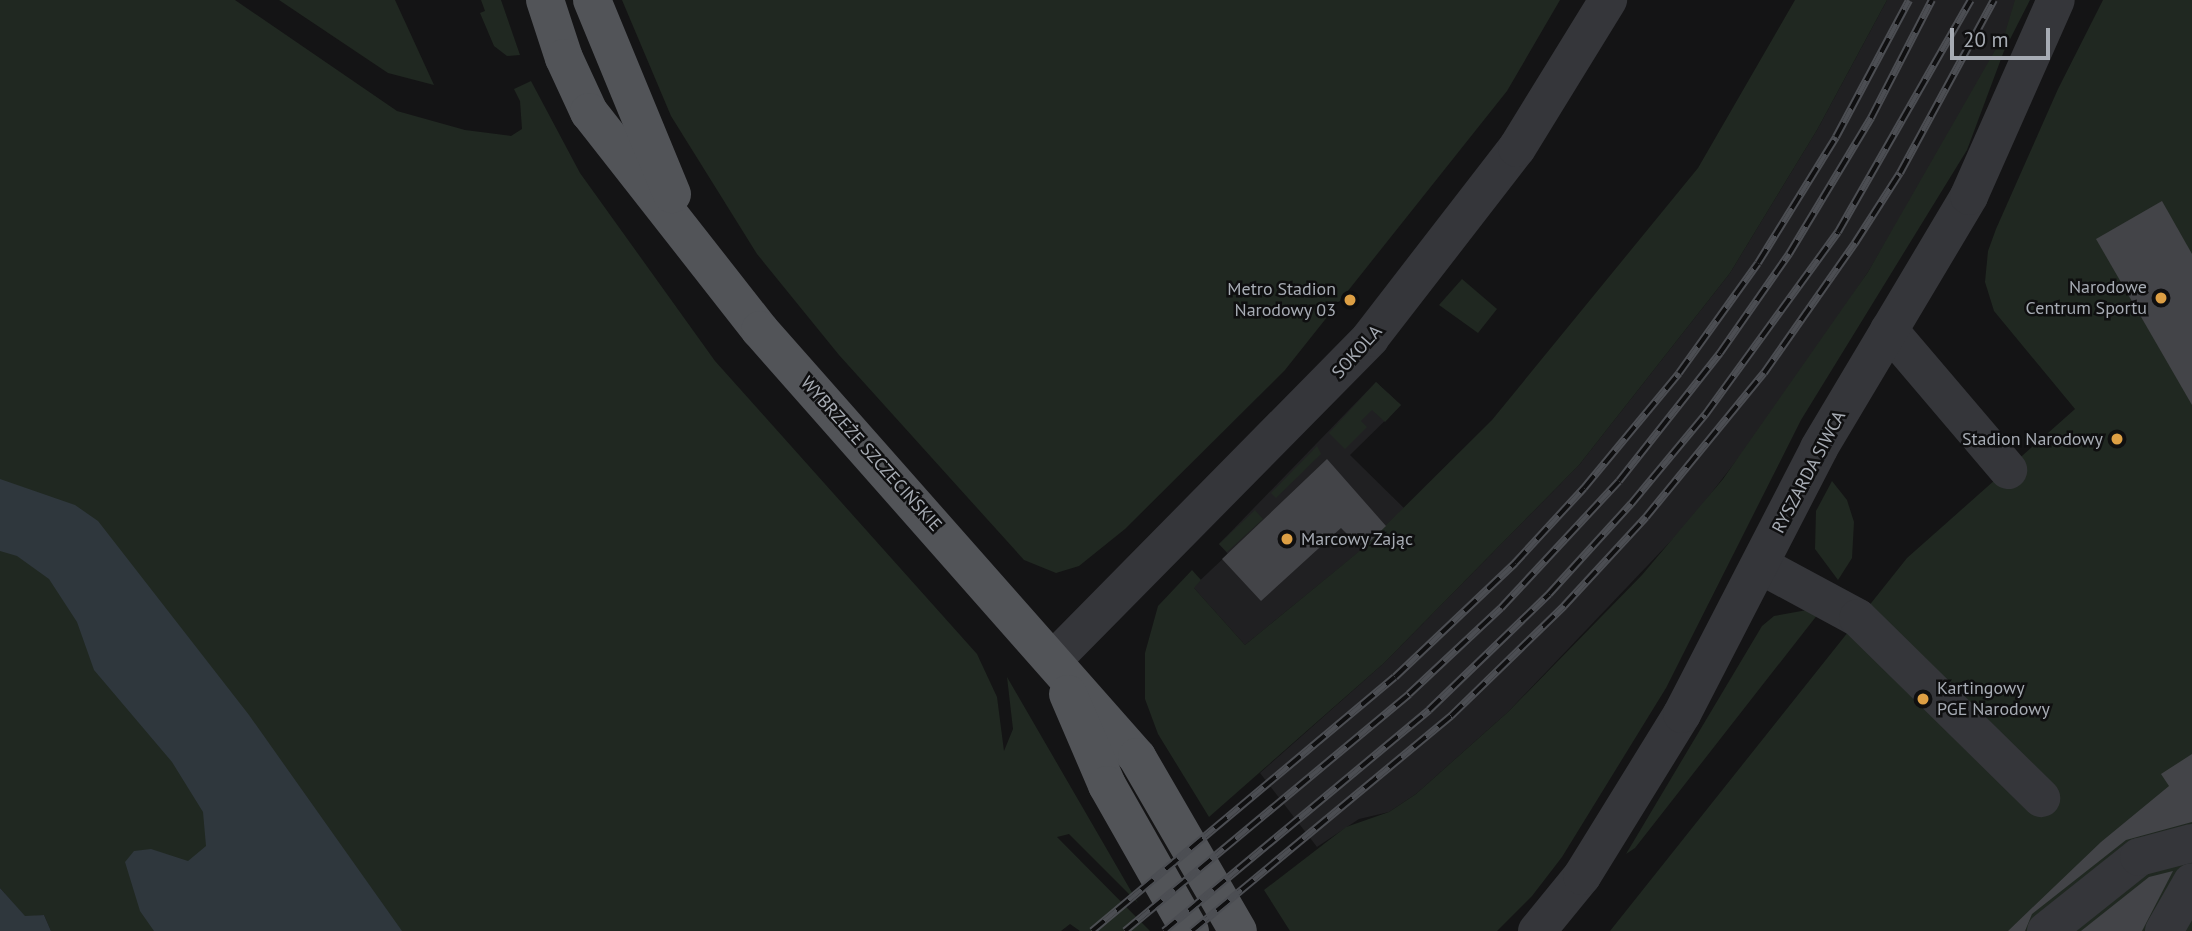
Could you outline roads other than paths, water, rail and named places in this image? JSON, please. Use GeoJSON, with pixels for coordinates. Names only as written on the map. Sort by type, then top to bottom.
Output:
{"type":"FeatureCollection","features":[{"type":"Feature","properties":{"kind":"main road","name":"WYBRZEŻE SZCZECIŃSKIE"},"geometry":{"type":"LineString","coordinates":[[545,0],[564,58],[589,112],[760,330],[1138,757],[1238,931]]}},
{"type":"Feature","properties":{"kind":"main road","name":"WYBRZEŻE SZCZECIŃSKIE"},"geometry":{"type":"LineString","coordinates":[[592,0],[621,80],[694,243]]}},
{"type":"Feature","properties":{"kind":"main road","name":"WYBRZEŻE SZCZECIŃSKIE"},"geometry":{"type":"LineString","coordinates":[[1053,660],[1107,785],[1190,931]]}},
{"type":"Feature","properties":{"kind":"street","name":"SOKOLA"},"geometry":{"type":"LineString","coordinates":[[1053,660],[1370,338],[1517,148],[1608,0]]}},
{"type":"Feature","properties":{"kind":"street","name":"RYSZARDA SIWCA"},"geometry":{"type":"LineString","coordinates":[[1544,928],[1582,876],[1682,714],[1819,448],[1969,196],[2004,123],[2033,43],[2056,0]]}},
{"type":"Feature","properties":{"kind":"street"},"geometry":{"type":"LineString","coordinates":[[1889,330],[2008,470]]}},
{"type":"Feature","properties":{"kind":"street"},"geometry":{"type":"LineString","coordinates":[[1760,565],[1858,618],[2040,797]]}},
{"type":"Feature","properties":{"kind":"street"},"geometry":{"type":"LineString","coordinates":[[2046,931],[2139,857],[2192,843]]}},
{"type":"Feature","properties":{"kind":"street"},"geometry":{"type":"LineString","coordinates":[[2164,931],[2192,882]]}},
{"type":"Feature","properties":{"kind":"railway"},"geometry":{"type":"LineString","coordinates":[[1092,931],[1395,677],[1515,563],[1584,488],[1679,373],[1758,263],[1836,137],[1909,0]]}},
{"type":"Feature","properties":{"kind":"railway"},"geometry":{"type":"LineString","coordinates":[[1125,931],[1409,694],[1501,608],[1619,481],[1720,353],[1789,254],[1871,118],[1932,0]]}},
{"type":"Feature","properties":{"kind":"railway"},"geometry":{"type":"LineString","coordinates":[[1164,931],[1429,710],[1549,594],[1631,504],[1705,415],[1838,232],[1971,0]]}},
{"type":"Feature","properties":{"kind":"railway"},"geometry":{"type":"LineString","coordinates":[[1192,931],[1451,716],[1564,606],[1646,517],[1764,373],[1855,243],[1900,173],[1994,0]]}},
{"type":"Feature","properties":{"kind":"place","name":"Narodowe Centrum Sportu"},"geometry":{"type":"Point","coordinates":[2161,298]}},
{"type":"Feature","properties":{"kind":"place","name":"Metro Stadion Narodowy 03"},"geometry":{"type":"Point","coordinates":[1350,300]}},
{"type":"Feature","properties":{"kind":"place","name":"Stadion Narodowy"},"geometry":{"type":"Point","coordinates":[2117,439]}},
{"type":"Feature","properties":{"kind":"place","name":"Marcowy Zając"},"geometry":{"type":"Point","coordinates":[1287,539]}},
{"type":"Feature","properties":{"kind":"place","name":"Kartingowy PGE Narodowy"},"geometry":{"type":"Point","coordinates":[1923,699]}}]}
